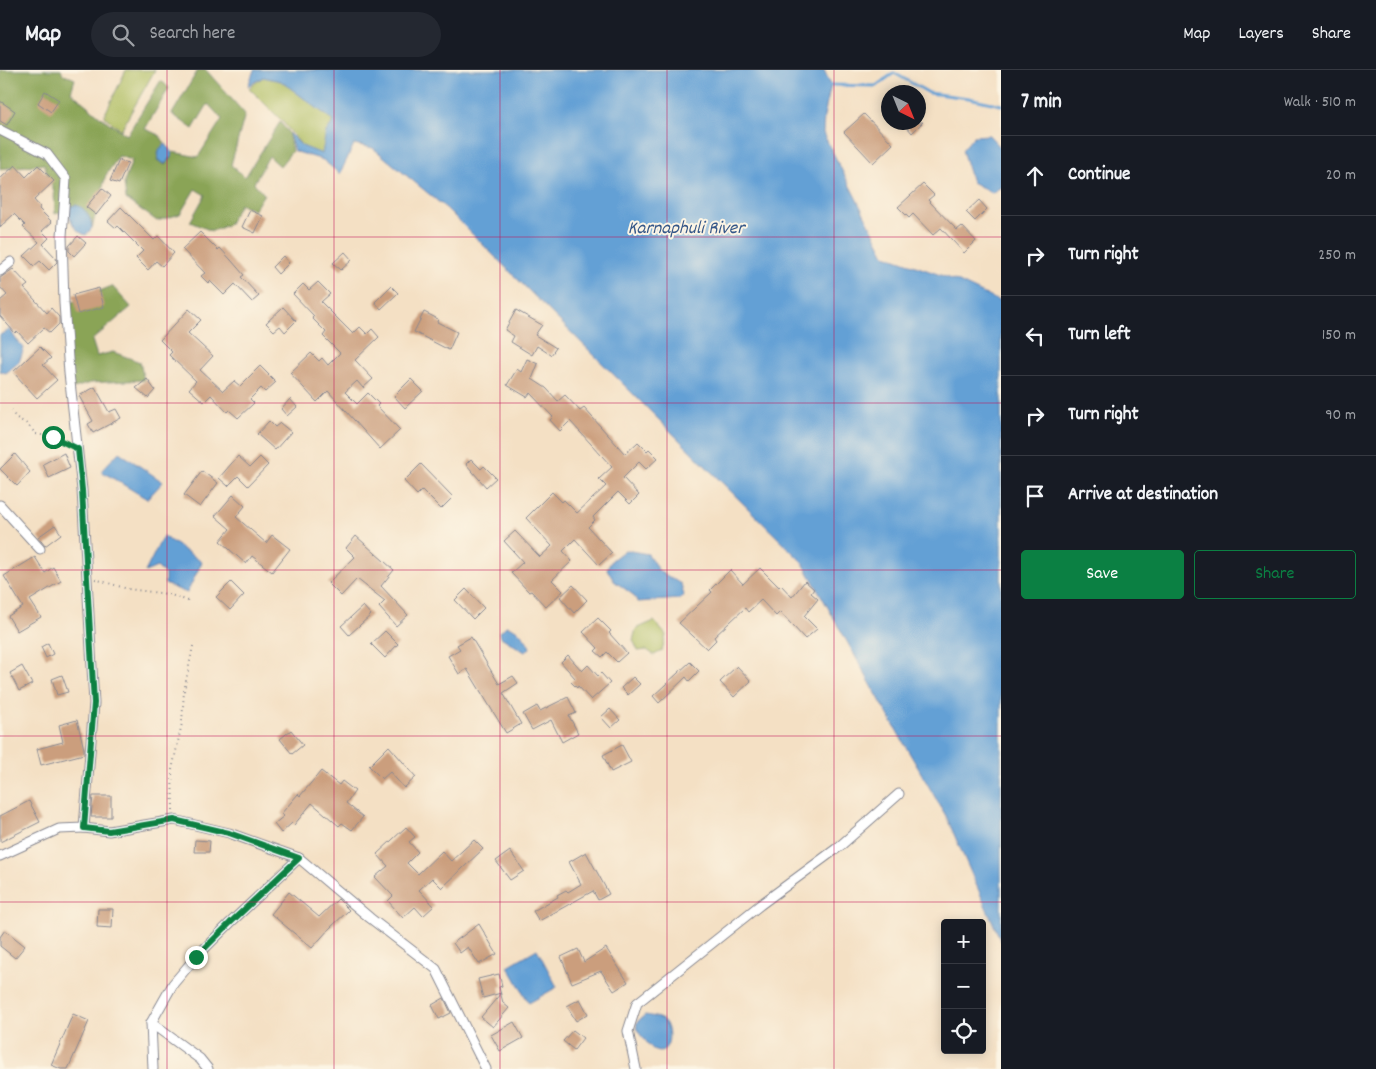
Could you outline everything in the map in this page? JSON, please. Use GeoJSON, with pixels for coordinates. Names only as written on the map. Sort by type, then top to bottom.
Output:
{"type":"FeatureCollection","features":[{"type":"Feature","properties":{"kind":"street"},"geometry":{"type":"LineString","coordinates":[[0,130],[47,154],[66,179],[62,236],[64,302],[69,373],[82,490],[94,703],[84,828]]}},
{"type":"Feature","properties":{"kind":"street"},"geometry":{"type":"LineString","coordinates":[[0,271],[11,262]]}},
{"type":"Feature","properties":{"kind":"street"},"geometry":{"type":"LineString","coordinates":[[0,504],[40,549]]}},
{"type":"Feature","properties":{"kind":"street"},"geometry":{"type":"LineString","coordinates":[[636,1069],[628,1032],[637,1003],[760,905],[840,846],[898,794]]}},
{"type":"Feature","properties":{"kind":"street"},"geometry":{"type":"LineString","coordinates":[[0,856],[58,829],[84,828],[109,831],[174,820],[229,833],[299,858],[370,918],[436,969],[486,1069]]}},
{"type":"Feature","properties":{"kind":"street"},"geometry":{"type":"LineString","coordinates":[[153,1069],[151,1023],[174,984],[196,957],[299,858]]}},
{"type":"Feature","properties":{"kind":"street"},"geometry":{"type":"LineString","coordinates":[[151,1023],[200,1059],[208,1069]]}},
{"type":"Feature","properties":{"kind":"path"},"geometry":{"type":"LineString","coordinates":[[12,410],[15,417],[27,424],[36,434],[53,437],[78,449]]}},
{"type":"Feature","properties":{"kind":"path"},"geometry":{"type":"LineString","coordinates":[[86,576],[128,590],[168,594],[188,601]]}},
{"type":"Feature","properties":{"kind":"path"},"geometry":{"type":"LineString","coordinates":[[174,820],[172,770],[182,723],[184,691],[193,646]]}},
{"type":"Feature","properties":{"kind":"green space"},"geometry":{"type":"Polygon","coordinates":[[[0,70],[61,70],[63,74],[75,79],[71,92],[102,118],[127,135],[161,80],[169,88],[145,129],[159,135],[165,143],[159,150],[157,160],[165,165],[172,158],[173,152],[198,157],[222,119],[208,104],[193,129],[172,114],[198,70],[206,70],[245,114],[231,165],[245,177],[280,122],[288,132],[292,151],[280,166],[269,156],[254,183],[264,194],[254,210],[240,204],[228,225],[212,231],[190,222],[205,195],[195,189],[180,214],[157,221],[126,199],[124,183],[132,160],[119,156],[106,175],[92,228],[92,220],[72,206],[55,214],[54,192],[44,164],[0,169],[0,70]]]}},
{"type":"Feature","properties":{"kind":"green space"},"geometry":{"type":"Polygon","coordinates":[[[126,70],[155,70],[121,130],[104,116],[126,70]]]}},
{"type":"Feature","properties":{"kind":"green space"},"geometry":{"type":"Polygon","coordinates":[[[263,77],[281,81],[334,121],[326,132],[322,155],[302,146],[282,121],[249,88],[263,77]]]}},
{"type":"Feature","properties":{"kind":"green space"},"geometry":{"type":"Polygon","coordinates":[[[112,286],[131,307],[92,340],[97,356],[113,352],[140,362],[144,380],[90,383],[71,389],[65,305],[112,286]]]}},
{"type":"Feature","properties":{"kind":"green space"},"geometry":{"type":"Polygon","coordinates":[[[654,621],[666,635],[662,651],[654,655],[647,650],[638,651],[633,640],[636,629],[654,621]]]}},
{"type":"Feature","properties":{"kind":"water","name":"Karnaphuli River"},"geometry":{"type":"Polygon","coordinates":[[[254,70],[824,70],[831,85],[824,116],[823,133],[885,255],[957,281],[1001,302],[1001,941],[946,816],[803,563],[446,208],[373,148],[354,144],[340,174],[323,160],[294,151],[289,133],[302,146],[322,154],[326,132],[334,121],[281,81],[263,77],[248,86],[254,70]]]}},
{"type":"Feature","properties":{"kind":"water"},"geometry":{"type":"Polygon","coordinates":[[[989,135],[1001,148],[1001,187],[992,193],[972,182],[962,150],[974,136],[989,135]]]}},
{"type":"Feature","properties":{"kind":"water"},"geometry":{"type":"Polygon","coordinates":[[[166,144],[172,157],[165,164],[158,160],[159,150],[166,144]]]}},
{"type":"Feature","properties":{"kind":"water"},"geometry":{"type":"Polygon","coordinates":[[[76,205],[85,211],[90,221],[92,228],[86,235],[73,225],[70,217],[69,209],[76,205]]]}},
{"type":"Feature","properties":{"kind":"water"},"geometry":{"type":"Polygon","coordinates":[[[10,329],[24,348],[19,362],[6,373],[0,371],[0,335],[10,329]]]}},
{"type":"Feature","properties":{"kind":"water"},"geometry":{"type":"Polygon","coordinates":[[[119,452],[163,482],[147,499],[101,471],[119,452]]]}},
{"type":"Feature","properties":{"kind":"water"},"geometry":{"type":"Polygon","coordinates":[[[163,536],[202,562],[187,593],[165,584],[165,574],[157,567],[145,572],[163,536]]]}},
{"type":"Feature","properties":{"kind":"water"},"geometry":{"type":"Polygon","coordinates":[[[625,550],[648,554],[659,571],[681,584],[684,595],[680,599],[638,602],[632,594],[614,581],[607,569],[612,560],[625,550]]]}},
{"type":"Feature","properties":{"kind":"water"},"geometry":{"type":"Polygon","coordinates":[[[506,626],[514,628],[521,634],[530,648],[525,652],[501,637],[500,632],[506,626]]]}},
{"type":"Feature","properties":{"kind":"water"},"geometry":{"type":"Polygon","coordinates":[[[537,949],[557,987],[529,1003],[508,966],[537,949]]]}},
{"type":"Feature","properties":{"kind":"water"},"geometry":{"type":"Polygon","coordinates":[[[645,1015],[660,1019],[667,1025],[669,1035],[667,1046],[660,1051],[649,1045],[638,1031],[637,1022],[645,1015]]]}},
{"type":"Feature","properties":{"kind":"building"},"geometry":{"type":"Polygon","coordinates":[[[45,91],[59,100],[51,112],[38,103],[45,91]]]}},
{"type":"Feature","properties":{"kind":"building"},"geometry":{"type":"Polygon","coordinates":[[[0,101],[15,111],[7,125],[0,121],[0,101]]]}},
{"type":"Feature","properties":{"kind":"building"},"geometry":{"type":"Polygon","coordinates":[[[864,114],[893,144],[873,163],[844,132],[864,114]]]}},
{"type":"Feature","properties":{"kind":"building"},"geometry":{"type":"Polygon","coordinates":[[[119,160],[128,163],[119,184],[110,181],[119,160]]]}},
{"type":"Feature","properties":{"kind":"building"},"geometry":{"type":"Polygon","coordinates":[[[15,165],[26,177],[38,165],[54,181],[34,200],[40,207],[39,209],[52,222],[42,231],[49,238],[43,244],[56,258],[57,262],[49,270],[40,261],[34,266],[24,256],[39,242],[23,227],[25,225],[14,214],[0,227],[0,179],[15,165]]]}},
{"type":"Feature","properties":{"kind":"building"},"geometry":{"type":"Polygon","coordinates":[[[923,184],[934,195],[928,200],[957,230],[962,226],[976,241],[964,253],[941,228],[933,235],[913,214],[909,218],[898,207],[923,184]]]}},
{"type":"Feature","properties":{"kind":"building"},"geometry":{"type":"Polygon","coordinates":[[[102,188],[111,196],[96,215],[86,207],[102,188]]]}},
{"type":"Feature","properties":{"kind":"building"},"geometry":{"type":"Polygon","coordinates":[[[979,200],[987,209],[975,221],[966,212],[979,200]]]}},
{"type":"Feature","properties":{"kind":"building"},"geometry":{"type":"Polygon","coordinates":[[[121,207],[154,240],[158,236],[174,253],[162,266],[156,261],[148,270],[136,258],[143,251],[118,226],[116,228],[108,221],[121,207]]]}},
{"type":"Feature","properties":{"kind":"building"},"geometry":{"type":"Polygon","coordinates":[[[250,210],[263,216],[255,233],[242,227],[250,210]]]}},
{"type":"Feature","properties":{"kind":"building"},"geometry":{"type":"Polygon","coordinates":[[[200,232],[218,250],[220,248],[244,275],[241,277],[259,296],[252,302],[235,284],[224,295],[210,281],[208,283],[201,276],[205,273],[182,249],[200,232]]]}},
{"type":"Feature","properties":{"kind":"building"},"geometry":{"type":"Polygon","coordinates":[[[78,236],[86,243],[74,256],[69,251],[69,246],[78,236]]]}},
{"type":"Feature","properties":{"kind":"building"},"geometry":{"type":"Polygon","coordinates":[[[345,252],[352,260],[341,270],[333,263],[345,252]]]}},
{"type":"Feature","properties":{"kind":"building"},"geometry":{"type":"Polygon","coordinates":[[[283,256],[289,263],[278,274],[272,267],[283,256]]]}},
{"type":"Feature","properties":{"kind":"building"},"geometry":{"type":"Polygon","coordinates":[[[13,269],[28,285],[24,288],[47,313],[51,308],[59,317],[59,324],[50,333],[44,328],[28,343],[17,331],[15,333],[0,316],[0,301],[7,295],[0,287],[0,278],[13,269]]]}},
{"type":"Feature","properties":{"kind":"building"},"geometry":{"type":"Polygon","coordinates":[[[318,282],[330,294],[321,302],[353,334],[360,327],[367,334],[372,329],[379,337],[355,360],[373,379],[363,388],[357,381],[345,392],[357,404],[368,393],[379,404],[377,406],[400,430],[380,449],[328,391],[317,402],[290,373],[311,353],[319,361],[322,358],[328,365],[340,353],[323,336],[326,332],[312,318],[314,316],[293,294],[303,284],[309,290],[318,282]]]}},
{"type":"Feature","properties":{"kind":"building"},"geometry":{"type":"Polygon","coordinates":[[[391,286],[398,293],[381,309],[375,302],[391,286]]]}},
{"type":"Feature","properties":{"kind":"building"},"geometry":{"type":"Polygon","coordinates":[[[99,288],[104,307],[78,314],[73,295],[99,288]]]}},
{"type":"Feature","properties":{"kind":"building"},"geometry":{"type":"Polygon","coordinates":[[[283,307],[296,321],[285,332],[280,326],[274,331],[266,323],[283,307]]]}},
{"type":"Feature","properties":{"kind":"building"},"geometry":{"type":"Polygon","coordinates":[[[189,309],[201,320],[188,333],[213,356],[200,370],[223,391],[234,381],[240,386],[260,366],[276,382],[265,392],[261,388],[250,399],[254,403],[238,418],[229,410],[227,412],[211,395],[204,402],[189,389],[196,381],[169,355],[172,352],[160,340],[189,309]]]}},
{"type":"Feature","properties":{"kind":"building"},"geometry":{"type":"Polygon","coordinates":[[[516,310],[542,325],[535,335],[556,348],[551,355],[537,346],[532,355],[511,342],[514,336],[505,330],[516,310]]]}},
{"type":"Feature","properties":{"kind":"building"},"geometry":{"type":"Polygon","coordinates":[[[424,312],[438,319],[437,322],[457,332],[449,350],[414,332],[424,312]]]}},
{"type":"Feature","properties":{"kind":"building"},"geometry":{"type":"Polygon","coordinates":[[[40,347],[51,358],[43,365],[57,380],[37,398],[13,372],[40,347]]]}},
{"type":"Feature","properties":{"kind":"building"},"geometry":{"type":"Polygon","coordinates":[[[527,359],[538,364],[532,379],[546,388],[558,401],[565,395],[580,411],[584,408],[625,454],[638,442],[658,458],[646,469],[639,462],[623,478],[639,495],[630,504],[618,492],[593,517],[595,520],[588,527],[612,553],[599,565],[575,539],[563,551],[572,561],[552,580],[563,591],[546,607],[511,573],[523,562],[504,541],[515,531],[540,557],[552,546],[526,518],[552,492],[562,502],[564,500],[577,513],[606,486],[599,479],[612,467],[570,421],[560,431],[550,420],[553,417],[530,393],[527,397],[507,385],[517,369],[521,372],[527,359]]]}},
{"type":"Feature","properties":{"kind":"building"},"geometry":{"type":"Polygon","coordinates":[[[147,379],[155,390],[148,398],[136,388],[147,379]]]}},
{"type":"Feature","properties":{"kind":"building"},"geometry":{"type":"Polygon","coordinates":[[[411,379],[423,391],[405,408],[394,396],[411,379]]]}},
{"type":"Feature","properties":{"kind":"building"},"geometry":{"type":"Polygon","coordinates":[[[95,387],[109,412],[116,409],[121,418],[93,433],[88,424],[93,421],[79,396],[95,387]]]}},
{"type":"Feature","properties":{"kind":"building"},"geometry":{"type":"Polygon","coordinates":[[[290,399],[297,407],[287,416],[281,409],[290,399]]]}},
{"type":"Feature","properties":{"kind":"building"},"geometry":{"type":"Polygon","coordinates":[[[269,421],[275,427],[280,423],[291,432],[275,450],[257,434],[269,421]]]}},
{"type":"Feature","properties":{"kind":"building"},"geometry":{"type":"Polygon","coordinates":[[[64,453],[70,468],[49,478],[43,464],[64,453]]]}},
{"type":"Feature","properties":{"kind":"building"},"geometry":{"type":"Polygon","coordinates":[[[15,454],[30,472],[17,486],[0,469],[15,454]]]}},
{"type":"Feature","properties":{"kind":"building"},"geometry":{"type":"Polygon","coordinates":[[[238,456],[250,467],[260,457],[268,465],[248,486],[238,476],[228,486],[219,478],[238,456]]]}},
{"type":"Feature","properties":{"kind":"building"},"geometry":{"type":"Polygon","coordinates":[[[471,459],[481,469],[484,466],[496,478],[486,487],[466,464],[471,459]]]}},
{"type":"Feature","properties":{"kind":"building"},"geometry":{"type":"Polygon","coordinates":[[[421,464],[453,497],[441,509],[422,490],[417,495],[404,481],[421,464]]]}},
{"type":"Feature","properties":{"kind":"building"},"geometry":{"type":"Polygon","coordinates":[[[202,471],[218,483],[200,507],[184,495],[202,471]]]}},
{"type":"Feature","properties":{"kind":"building"},"geometry":{"type":"Polygon","coordinates":[[[233,495],[245,506],[236,517],[266,543],[272,535],[290,549],[272,572],[252,556],[246,564],[220,541],[230,529],[215,516],[233,495]]]}},
{"type":"Feature","properties":{"kind":"building"},"geometry":{"type":"Polygon","coordinates":[[[55,525],[61,534],[45,546],[38,537],[55,525]]]}},
{"type":"Feature","properties":{"kind":"building"},"geometry":{"type":"Polygon","coordinates":[[[356,536],[394,570],[381,586],[408,615],[396,626],[379,607],[385,601],[357,579],[341,596],[328,583],[355,557],[346,548],[356,536]]]}},
{"type":"Feature","properties":{"kind":"building"},"geometry":{"type":"Polygon","coordinates":[[[35,557],[45,573],[53,567],[61,581],[30,600],[41,617],[17,631],[8,616],[23,607],[4,576],[35,557]]]}},
{"type":"Feature","properties":{"kind":"building"},"geometry":{"type":"Polygon","coordinates":[[[760,568],[779,587],[781,585],[792,597],[805,581],[814,589],[811,593],[818,599],[804,616],[817,629],[805,639],[780,612],[776,616],[761,600],[748,612],[745,608],[714,637],[716,640],[707,649],[679,623],[712,592],[710,590],[730,570],[743,584],[760,568]]]}},
{"type":"Feature","properties":{"kind":"building"},"geometry":{"type":"Polygon","coordinates":[[[231,582],[244,595],[230,610],[216,597],[231,582]]]}},
{"type":"Feature","properties":{"kind":"building"},"geometry":{"type":"Polygon","coordinates":[[[573,585],[587,600],[574,613],[560,597],[573,585]]]}},
{"type":"Feature","properties":{"kind":"building"},"geometry":{"type":"Polygon","coordinates":[[[466,589],[484,608],[473,619],[455,600],[466,589]]]}},
{"type":"Feature","properties":{"kind":"building"},"geometry":{"type":"Polygon","coordinates":[[[363,606],[371,615],[349,635],[341,626],[363,606]]]}},
{"type":"Feature","properties":{"kind":"building"},"geometry":{"type":"Polygon","coordinates":[[[598,618],[611,631],[609,633],[627,653],[617,662],[607,652],[602,657],[595,651],[598,648],[583,632],[598,618]]]}},
{"type":"Feature","properties":{"kind":"building"},"geometry":{"type":"Polygon","coordinates":[[[385,631],[398,644],[385,658],[371,644],[385,631]]]}},
{"type":"Feature","properties":{"kind":"building"},"geometry":{"type":"Polygon","coordinates":[[[471,637],[499,684],[513,676],[518,683],[503,693],[521,724],[506,733],[467,669],[459,674],[448,656],[460,649],[457,645],[471,637]]]}},
{"type":"Feature","properties":{"kind":"building"},"geometry":{"type":"Polygon","coordinates":[[[48,643],[53,654],[46,658],[41,647],[48,643]]]}},
{"type":"Feature","properties":{"kind":"building"},"geometry":{"type":"Polygon","coordinates":[[[568,655],[582,671],[588,665],[598,676],[601,673],[610,683],[591,700],[578,686],[577,688],[571,682],[575,678],[561,662],[568,655]]]}},
{"type":"Feature","properties":{"kind":"building"},"geometry":{"type":"Polygon","coordinates":[[[690,662],[699,671],[689,681],[686,677],[659,703],[653,696],[690,662]]]}},
{"type":"Feature","properties":{"kind":"building"},"geometry":{"type":"Polygon","coordinates":[[[22,666],[32,684],[19,691],[10,673],[22,666]]]}},
{"type":"Feature","properties":{"kind":"building"},"geometry":{"type":"Polygon","coordinates":[[[737,666],[751,681],[734,697],[720,682],[737,666]]]}},
{"type":"Feature","properties":{"kind":"building"},"geometry":{"type":"Polygon","coordinates":[[[62,675],[68,692],[57,695],[52,679],[62,675]]]}},
{"type":"Feature","properties":{"kind":"building"},"geometry":{"type":"Polygon","coordinates":[[[633,677],[640,684],[628,695],[621,688],[633,677]]]}},
{"type":"Feature","properties":{"kind":"building"},"geometry":{"type":"Polygon","coordinates":[[[568,697],[576,713],[569,716],[578,733],[562,742],[551,720],[532,730],[523,714],[537,706],[540,711],[568,697]]]}},
{"type":"Feature","properties":{"kind":"building"},"geometry":{"type":"Polygon","coordinates":[[[610,709],[620,720],[611,728],[601,717],[610,709]]]}},
{"type":"Feature","properties":{"kind":"building"},"geometry":{"type":"Polygon","coordinates":[[[77,720],[84,754],[41,765],[37,749],[63,742],[59,725],[77,720]]]}},
{"type":"Feature","properties":{"kind":"building"},"geometry":{"type":"Polygon","coordinates":[[[291,730],[303,745],[292,754],[280,739],[291,730]]]}},
{"type":"Feature","properties":{"kind":"building"},"geometry":{"type":"Polygon","coordinates":[[[622,745],[631,762],[611,772],[603,755],[622,745]]]}},
{"type":"Feature","properties":{"kind":"building"},"geometry":{"type":"Polygon","coordinates":[[[389,746],[416,777],[404,788],[390,772],[382,779],[369,766],[389,746]]]}},
{"type":"Feature","properties":{"kind":"building"},"geometry":{"type":"Polygon","coordinates":[[[321,771],[339,785],[342,781],[355,791],[346,803],[363,817],[352,830],[342,823],[339,826],[312,803],[294,825],[292,823],[281,833],[274,824],[284,816],[281,814],[298,794],[300,796],[321,771]]]}},
{"type":"Feature","properties":{"kind":"building"},"geometry":{"type":"Polygon","coordinates":[[[93,796],[111,796],[111,817],[91,817],[93,796]]]}},
{"type":"Feature","properties":{"kind":"building"},"geometry":{"type":"Polygon","coordinates":[[[29,801],[40,822],[0,842],[0,816],[29,801]]]}},
{"type":"Feature","properties":{"kind":"building"},"geometry":{"type":"Polygon","coordinates":[[[406,827],[415,837],[409,842],[418,852],[407,863],[418,874],[442,851],[451,861],[474,840],[483,849],[442,888],[432,878],[419,890],[434,906],[423,916],[415,907],[403,918],[388,901],[393,896],[375,877],[388,866],[377,854],[406,827]]]}},
{"type":"Feature","properties":{"kind":"building"},"geometry":{"type":"Polygon","coordinates":[[[195,840],[210,841],[209,852],[194,852],[195,840]]]}},
{"type":"Feature","properties":{"kind":"building"},"geometry":{"type":"Polygon","coordinates":[[[510,851],[524,871],[510,880],[496,861],[510,851]]]}},
{"type":"Feature","properties":{"kind":"building"},"geometry":{"type":"Polygon","coordinates":[[[586,852],[609,894],[598,900],[593,891],[539,921],[533,911],[558,897],[557,895],[566,890],[568,892],[581,884],[569,862],[586,852]]]}},
{"type":"Feature","properties":{"kind":"building"},"geometry":{"type":"Polygon","coordinates":[[[289,892],[319,917],[338,899],[349,910],[312,948],[271,914],[289,892]]]}},
{"type":"Feature","properties":{"kind":"building"},"geometry":{"type":"Polygon","coordinates":[[[98,909],[113,909],[112,928],[97,927],[98,909]]]}},
{"type":"Feature","properties":{"kind":"building"},"geometry":{"type":"Polygon","coordinates":[[[479,924],[497,954],[479,964],[468,947],[460,953],[453,943],[479,924]]]}},
{"type":"Feature","properties":{"kind":"building"},"geometry":{"type":"Polygon","coordinates":[[[5,930],[25,946],[15,958],[0,946],[0,937],[5,930]]]}},
{"type":"Feature","properties":{"kind":"building"},"geometry":{"type":"Polygon","coordinates":[[[606,948],[628,982],[614,991],[601,971],[572,983],[561,957],[578,949],[584,962],[606,948]]]}},
{"type":"Feature","properties":{"kind":"building"},"geometry":{"type":"Polygon","coordinates":[[[499,974],[502,986],[499,987],[501,993],[483,998],[478,979],[499,974]]]}},
{"type":"Feature","properties":{"kind":"building"},"geometry":{"type":"Polygon","coordinates":[[[501,993],[503,1003],[509,1008],[493,1027],[481,1017],[501,993]]]}},
{"type":"Feature","properties":{"kind":"building"},"geometry":{"type":"Polygon","coordinates":[[[444,998],[451,1013],[439,1019],[432,1005],[444,998]]]}},
{"type":"Feature","properties":{"kind":"building"},"geometry":{"type":"Polygon","coordinates":[[[580,999],[588,1014],[576,1021],[567,1006],[580,999]]]}},
{"type":"Feature","properties":{"kind":"building"},"geometry":{"type":"Polygon","coordinates":[[[73,1014],[89,1021],[68,1069],[61,1069],[51,1065],[73,1014]]]}},
{"type":"Feature","properties":{"kind":"building"},"geometry":{"type":"Polygon","coordinates":[[[514,1022],[523,1038],[500,1051],[491,1035],[514,1022]]]}},
{"type":"Feature","properties":{"kind":"building"},"geometry":{"type":"Polygon","coordinates":[[[573,1030],[583,1038],[574,1050],[563,1041],[573,1030]]]}},
{"type":"Feature","properties":{"kind":"waterway"},"geometry":{"type":"LineString","coordinates":[[831,85],[876,86],[894,73],[929,93],[969,98],[1001,105]]}},
{"type":"Feature","properties":{"kind":"route"},"geometry":{"type":"LineString","coordinates":[[53,437],[78,449],[82,490],[94,703],[84,828],[109,831],[174,820],[229,833],[299,858],[196,957]]}}]}
